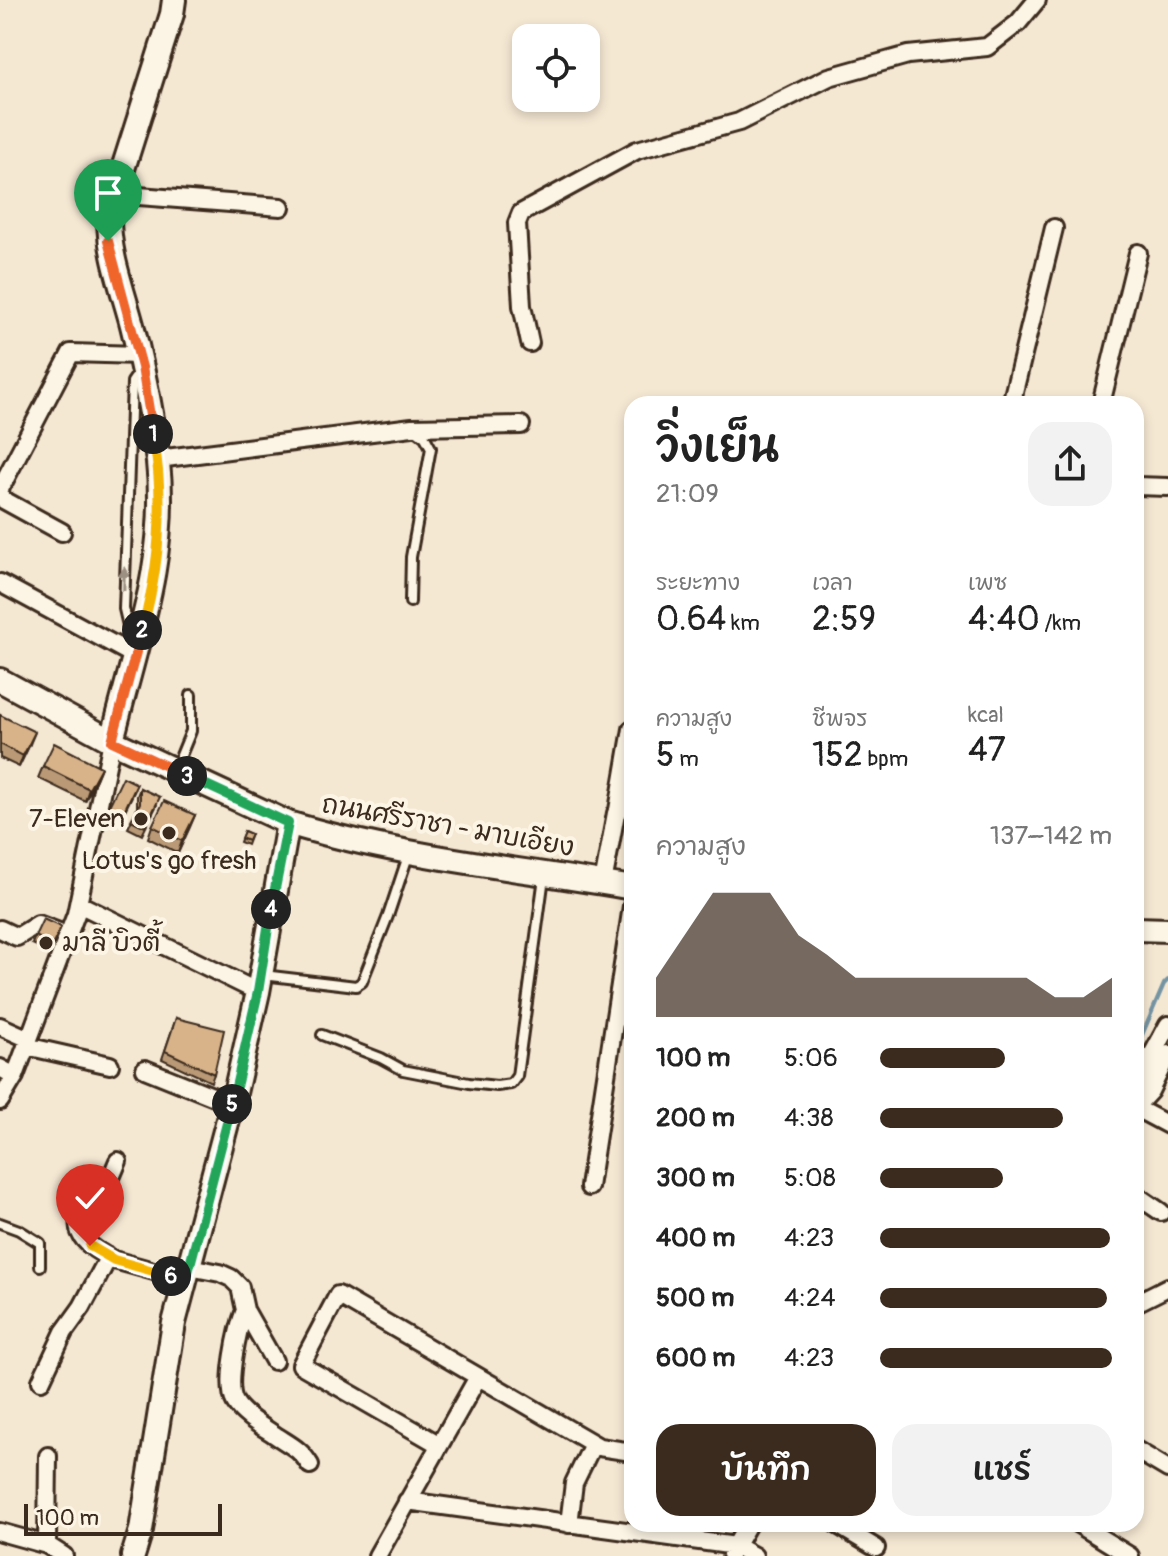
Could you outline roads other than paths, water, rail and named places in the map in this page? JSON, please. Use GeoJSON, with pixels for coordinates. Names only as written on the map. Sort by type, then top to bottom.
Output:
{"type":"FeatureCollection","features":[{"type":"Feature","properties":{"kind":"street"},"geometry":{"type":"LineString","coordinates":[[0,1101],[7,1072],[27,1042],[79,904],[112,741],[151,600],[161,514],[158,459],[140,361],[108,241],[109,213],[174,0]]}},
{"type":"Feature","properties":{"kind":"street"},"geometry":{"type":"LineString","coordinates":[[530,343],[521,291],[517,223],[521,213],[637,150],[739,122],[829,77],[908,55],[987,47],[1018,23],[1037,0]]}},
{"type":"Feature","properties":{"kind":"street"},"geometry":{"type":"LineString","coordinates":[[113,194],[281,207]]}},
{"type":"Feature","properties":{"kind":"street"},"geometry":{"type":"LineString","coordinates":[[1013,396],[1054,228]]}},
{"type":"Feature","properties":{"kind":"street"},"geometry":{"type":"LineString","coordinates":[[1103,396],[1138,253]]}},
{"type":"Feature","properties":{"kind":"street"},"geometry":{"type":"LineString","coordinates":[[0,489],[71,353],[140,361]]}},
{"type":"Feature","properties":{"kind":"street"},"geometry":{"type":"LineString","coordinates":[[158,459],[412,427],[521,425]]}},
{"type":"Feature","properties":{"kind":"street"},"geometry":{"type":"LineString","coordinates":[[1144,486],[1168,487]]}},
{"type":"Feature","properties":{"kind":"street"},"geometry":{"type":"LineString","coordinates":[[0,498],[62,532]]}},
{"type":"Feature","properties":{"kind":"street"},"geometry":{"type":"LineString","coordinates":[[0,583],[135,656]]}},
{"type":"Feature","properties":{"kind":"street","name":"ถนนศรีราชา - มาบเอียง"},"geometry":{"type":"LineString","coordinates":[[0,680],[112,741],[288,823],[318,833],[409,852],[624,887]]}},
{"type":"Feature","properties":{"kind":"street"},"geometry":{"type":"LineString","coordinates":[[603,883],[624,812]]}},
{"type":"Feature","properties":{"kind":"street"},"geometry":{"type":"LineString","coordinates":[[133,1556],[141,1530],[174,1323],[232,1104],[259,983],[288,823]]}},
{"type":"Feature","properties":{"kind":"street"},"geometry":{"type":"LineString","coordinates":[[79,904],[259,983]]}},
{"type":"Feature","properties":{"kind":"street"},"geometry":{"type":"LineString","coordinates":[[0,929],[17,937],[38,924],[68,935]]}},
{"type":"Feature","properties":{"kind":"street"},"geometry":{"type":"LineString","coordinates":[[1144,929],[1168,930]]}},
{"type":"Feature","properties":{"kind":"street"},"geometry":{"type":"LineString","coordinates":[[589,1187],[624,958]]}},
{"type":"Feature","properties":{"kind":"street"},"geometry":{"type":"LineString","coordinates":[[1144,1075],[1168,1025]]}},
{"type":"Feature","properties":{"kind":"street"},"geometry":{"type":"LineString","coordinates":[[0,1026],[27,1042],[110,1065]]}},
{"type":"Feature","properties":{"kind":"street"},"geometry":{"type":"LineString","coordinates":[[1144,1097],[1168,1054]]}},
{"type":"Feature","properties":{"kind":"street"},"geometry":{"type":"LineString","coordinates":[[145,1069],[232,1104]]}},
{"type":"Feature","properties":{"kind":"street"},"geometry":{"type":"LineString","coordinates":[[1144,1111],[1168,1125]]}},
{"type":"Feature","properties":{"kind":"street"},"geometry":{"type":"LineString","coordinates":[[118,1161],[105,1188],[83,1210],[78,1222],[78,1232],[83,1239],[114,1260],[187,1274],[231,1278],[240,1287],[245,1310],[274,1361]]}},
{"type":"Feature","properties":{"kind":"street"},"geometry":{"type":"LineString","coordinates":[[1144,1200],[1161,1212]]}},
{"type":"Feature","properties":{"kind":"street"},"geometry":{"type":"LineString","coordinates":[[41,1381],[64,1332],[82,1307],[101,1267],[114,1260]]}},
{"type":"Feature","properties":{"kind":"street"},"geometry":{"type":"LineString","coordinates":[[1144,1299],[1168,1287]]}},
{"type":"Feature","properties":{"kind":"street"},"geometry":{"type":"LineString","coordinates":[[438,1444],[301,1365],[338,1295],[593,1444],[624,1450]]}},
{"type":"Feature","properties":{"kind":"street"},"geometry":{"type":"LineString","coordinates":[[245,1310],[239,1327],[231,1392],[235,1403],[302,1452],[310,1465]]}},
{"type":"Feature","properties":{"kind":"street"},"geometry":{"type":"LineString","coordinates":[[377,1556],[478,1377]]}},
{"type":"Feature","properties":{"kind":"street"},"geometry":{"type":"LineString","coordinates":[[569,1524],[574,1483],[593,1444]]}},
{"type":"Feature","properties":{"kind":"street"},"geometry":{"type":"LineString","coordinates":[[1144,1455],[1168,1469]]}},
{"type":"Feature","properties":{"kind":"street"},"geometry":{"type":"LineString","coordinates":[[47,1545],[48,1456]]}},
{"type":"Feature","properties":{"kind":"street"},"geometry":{"type":"LineString","coordinates":[[407,1501],[569,1524],[754,1556]]}},
{"type":"Feature","properties":{"kind":"street"},"geometry":{"type":"LineString","coordinates":[[0,1532],[47,1545],[64,1556]]}},
{"type":"Feature","properties":{"kind":"street"},"geometry":{"type":"LineString","coordinates":[[733,1551],[744,1532]]}},
{"type":"Feature","properties":{"kind":"street"},"geometry":{"type":"LineString","coordinates":[[849,1532],[876,1548]]}},
{"type":"Feature","properties":{"kind":"street"},"geometry":{"type":"LineString","coordinates":[[1091,1532],[1130,1556]]}},
{"type":"Feature","properties":{"kind":"lane"},"geometry":{"type":"LineString","coordinates":[[135,656],[124,609],[130,401],[132,382],[140,361]]}},
{"type":"Feature","properties":{"kind":"lane"},"geometry":{"type":"LineString","coordinates":[[410,602],[411,557],[431,448],[425,437],[412,427]]}},
{"type":"Feature","properties":{"kind":"lane"},"geometry":{"type":"LineString","coordinates":[[174,770],[191,731],[191,695]]}},
{"type":"Feature","properties":{"kind":"lane"},"geometry":{"type":"LineString","coordinates":[[259,983],[356,986],[362,982],[409,852]]}},
{"type":"Feature","properties":{"kind":"lane"},"geometry":{"type":"LineString","coordinates":[[322,1035],[403,1070],[469,1083],[511,1084],[517,1076],[545,873]]}},
{"type":"Feature","properties":{"kind":"lane"},"geometry":{"type":"LineString","coordinates":[[0,1223],[40,1243],[40,1266]]}},
{"type":"Feature","properties":{"kind":"waterway"},"geometry":{"type":"LineString","coordinates":[[1144,1030],[1168,980]]}},
{"type":"Feature","properties":{"kind":"place","name":"7-Eleven"},"geometry":{"type":"Point","coordinates":[141,819]}},
{"type":"Feature","properties":{"kind":"place","name":"Lotus's go fresh"},"geometry":{"type":"Point","coordinates":[169,833]}},
{"type":"Feature","properties":{"kind":"place","name":"มาลี บิวตี้"},"geometry":{"type":"Point","coordinates":[46,943]}}]}
